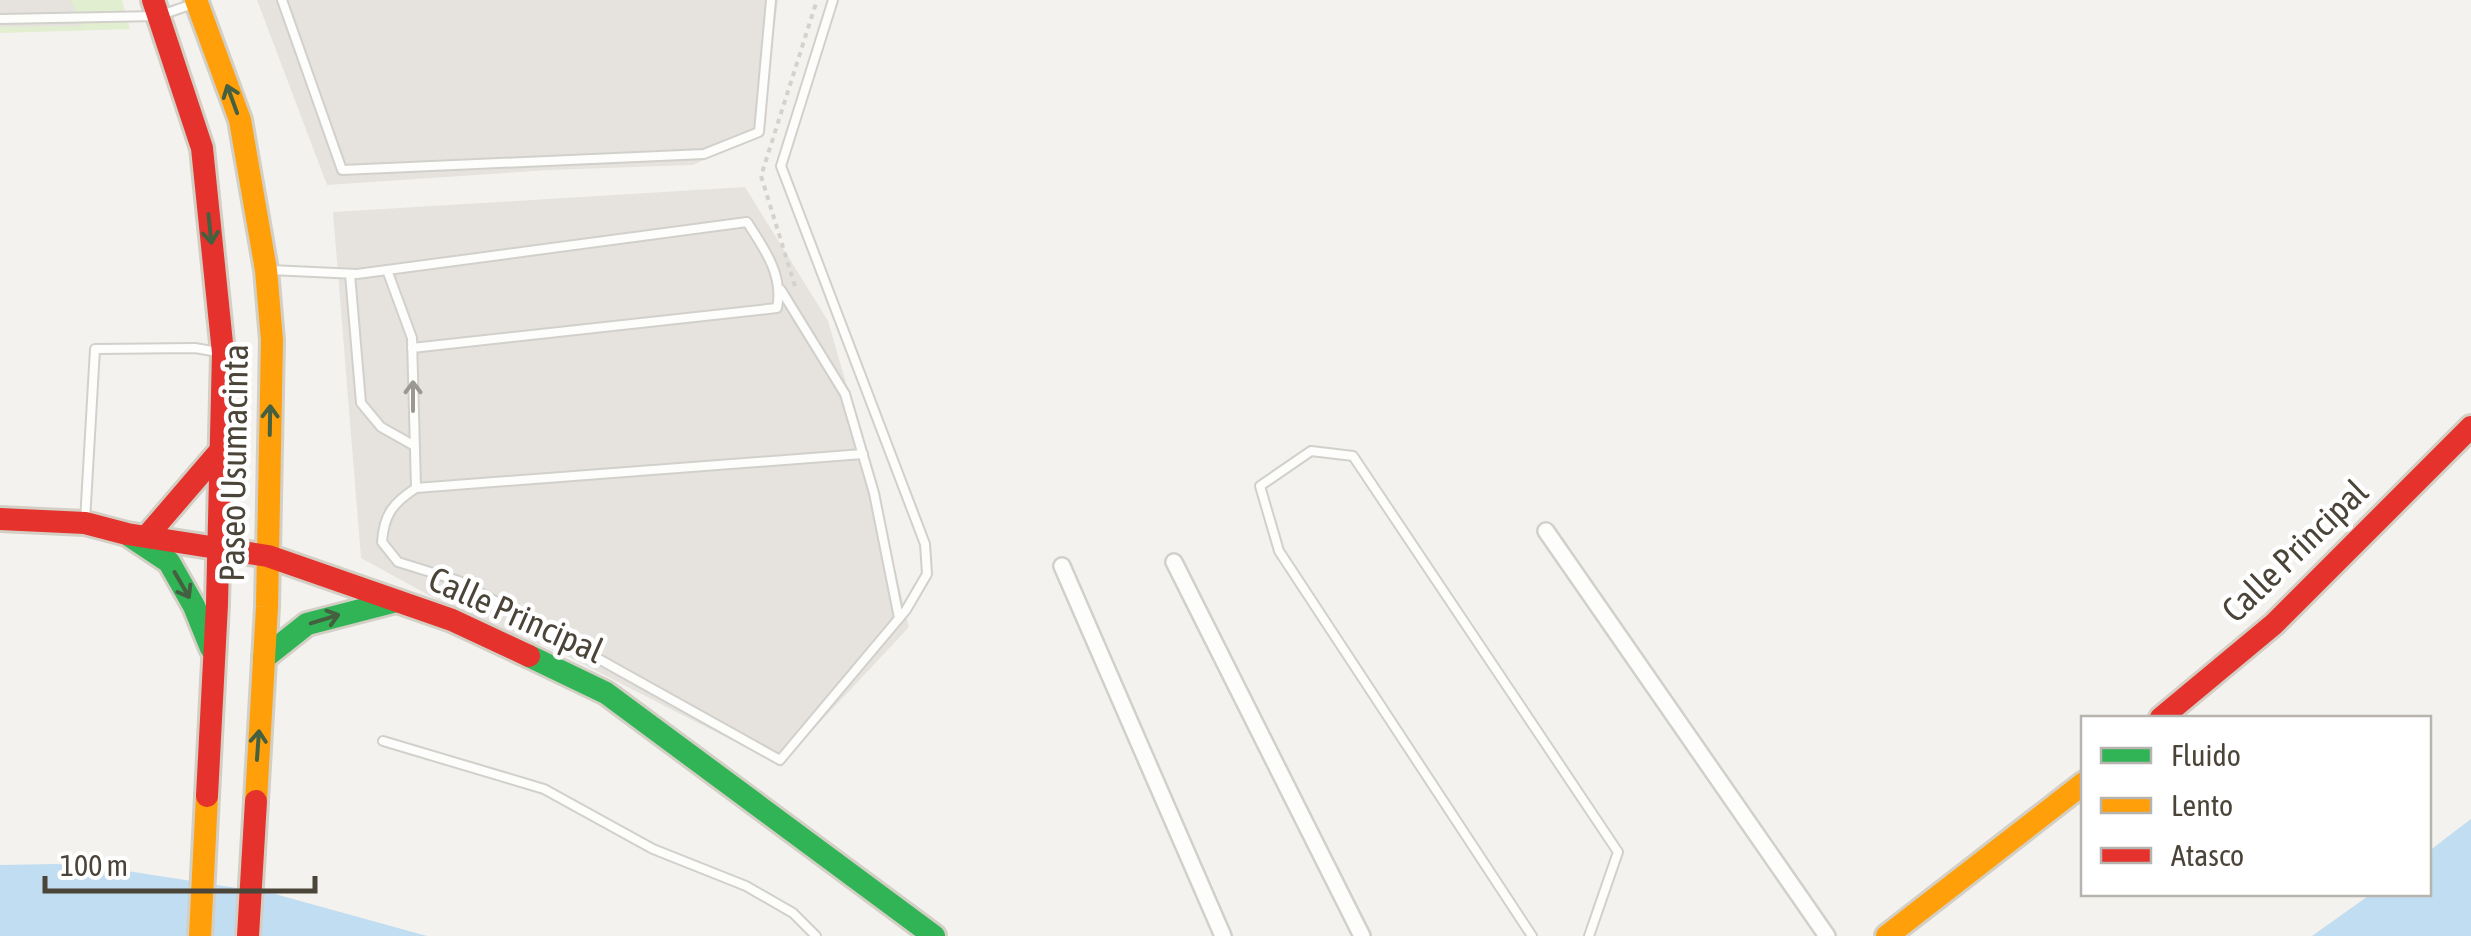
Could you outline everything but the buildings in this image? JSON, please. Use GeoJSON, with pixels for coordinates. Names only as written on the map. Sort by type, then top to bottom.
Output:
{"type":"FeatureCollection","features":[{"type":"Feature","properties":{"kind":"main road","name":"Paseo Usumacinta"},"geometry":{"type":"LineString","coordinates":[[197,1],[240,120],[266,270],[272,340],[264,658],[248,936]]}},
{"type":"Feature","properties":{"kind":"main road","name":"Paseo Usumacinta"},"geometry":{"type":"LineString","coordinates":[[156,8],[202,148],[223,353],[200,936]]}},
{"type":"Feature","properties":{"kind":"main road","name":"Calle Principal"},"geometry":{"type":"LineString","coordinates":[[2163,716],[2274,624],[2471,427]]}},
{"type":"Feature","properties":{"kind":"main road"},"geometry":{"type":"LineString","coordinates":[[214,655],[194,606],[169,562],[137,535],[220,451]]}},
{"type":"Feature","properties":{"kind":"main road","name":"Calle Principal"},"geometry":{"type":"LineString","coordinates":[[0,519],[85,523],[268,556],[452,620],[606,693],[934,936]]}},
{"type":"Feature","properties":{"kind":"main road"},"geometry":{"type":"LineString","coordinates":[[264,658],[307,624],[398,601]]}},
{"type":"Feature","properties":{"kind":"main road"},"geometry":{"type":"LineString","coordinates":[[1887,936],[2081,785]]}},
{"type":"Feature","properties":{"kind":"street"},"geometry":{"type":"LineString","coordinates":[[1546,531],[1827,936]]}},
{"type":"Feature","properties":{"kind":"street"},"geometry":{"type":"LineString","coordinates":[[1174,562],[1362,936]]}},
{"type":"Feature","properties":{"kind":"street"},"geometry":{"type":"LineString","coordinates":[[1062,566],[1223,936]]}},
{"type":"Feature","properties":{"kind":"lane"},"geometry":{"type":"LineString","coordinates":[[282,0],[342,170],[704,154],[760,132],[770,0]]}},
{"type":"Feature","properties":{"kind":"lane"},"geometry":{"type":"LineString","coordinates":[[833,0],[782,166],[925,544],[926,574],[899,618],[780,760],[459,582],[398,562],[382,542],[383,520],[396,501],[416,488],[862,454]]}},
{"type":"Feature","properties":{"kind":"lane"},"geometry":{"type":"LineString","coordinates":[[0,19],[156,8],[197,1]]}},
{"type":"Feature","properties":{"kind":"lane"},"geometry":{"type":"LineString","coordinates":[[266,270],[350,274],[747,222],[767,252],[781,290],[845,394],[899,618]]}},
{"type":"Feature","properties":{"kind":"lane"},"geometry":{"type":"LineString","coordinates":[[387,270],[412,338],[416,488]]}},
{"type":"Feature","properties":{"kind":"lane"},"geometry":{"type":"LineString","coordinates":[[350,274],[361,403],[381,427],[413,445]]}},
{"type":"Feature","properties":{"kind":"lane"},"geometry":{"type":"LineString","coordinates":[[412,348],[777,308],[781,290]]}},
{"type":"Feature","properties":{"kind":"lane"},"geometry":{"type":"LineString","coordinates":[[85,523],[95,349],[195,348],[223,353]]}},
{"type":"Feature","properties":{"kind":"lane"},"geometry":{"type":"LineString","coordinates":[[1532,936],[1279,550],[1260,486],[1311,451],[1353,456],[1618,852],[1590,936]]}},
{"type":"Feature","properties":{"kind":"lane"},"geometry":{"type":"LineString","coordinates":[[384,741],[544,789],[654,849],[746,886],[793,913],[816,936]]}},
{"type":"Feature","properties":{"kind":"green space"},"geometry":{"type":"Polygon","coordinates":[[[0,0],[122,0],[130,29],[0,33],[0,0]]]}},
{"type":"Feature","properties":{"kind":"shaded area"},"geometry":{"type":"Polygon","coordinates":[[[0,0],[71,0],[82,26],[0,27],[0,0]]]}},
{"type":"Feature","properties":{"kind":"shaded area"},"geometry":{"type":"Polygon","coordinates":[[[257,0],[778,0],[761,134],[693,165],[327,185],[257,0]]]}},
{"type":"Feature","properties":{"kind":"shaded area"},"geometry":{"type":"Polygon","coordinates":[[[745,187],[828,321],[867,455],[909,627],[780,765],[571,658],[452,608],[361,558],[333,212],[745,187]]]}},
{"type":"Feature","properties":{"kind":"water"},"geometry":{"type":"Polygon","coordinates":[[[2471,819],[2471,936],[2312,936],[2368,896],[2431,896],[2431,849],[2471,819]]]}},
{"type":"Feature","properties":{"kind":"water"},"geometry":{"type":"Polygon","coordinates":[[[57,864],[275,894],[427,936],[0,936],[0,865],[57,864]]]}},
{"type":"Feature","properties":{"kind":"traffic: fast"},"geometry":{"type":"LineString","coordinates":[[130,536],[169,562],[194,606],[211,648]]}},
{"type":"Feature","properties":{"kind":"traffic: fast"},"geometry":{"type":"LineString","coordinates":[[264,658],[307,624],[396,601]]}},
{"type":"Feature","properties":{"kind":"traffic: fast"},"geometry":{"type":"LineString","coordinates":[[529,656],[606,693],[934,936]]}},
{"type":"Feature","properties":{"kind":"traffic: slow"},"geometry":{"type":"LineString","coordinates":[[196,0],[240,120],[266,270],[272,340],[267,607],[256,801]]}},
{"type":"Feature","properties":{"kind":"traffic: slow"},"geometry":{"type":"LineString","coordinates":[[1887,936],[2081,785]]}},
{"type":"Feature","properties":{"kind":"traffic: slow"},"geometry":{"type":"LineString","coordinates":[[200,936],[207,796]]}},
{"type":"Feature","properties":{"kind":"traffic: jam"},"geometry":{"type":"LineString","coordinates":[[153,0],[202,148],[223,353],[217,604],[207,796]]}},
{"type":"Feature","properties":{"kind":"traffic: jam"},"geometry":{"type":"LineString","coordinates":[[2163,716],[2274,624],[2471,427]]}},
{"type":"Feature","properties":{"kind":"traffic: jam"},"geometry":{"type":"LineString","coordinates":[[147,536],[220,451]]}},
{"type":"Feature","properties":{"kind":"traffic: jam"},"geometry":{"type":"LineString","coordinates":[[0,519],[85,523],[127,534],[268,556],[452,620],[529,656]]}},
{"type":"Feature","properties":{"kind":"traffic: jam"},"geometry":{"type":"LineString","coordinates":[[248,936],[256,801]]}}]}
